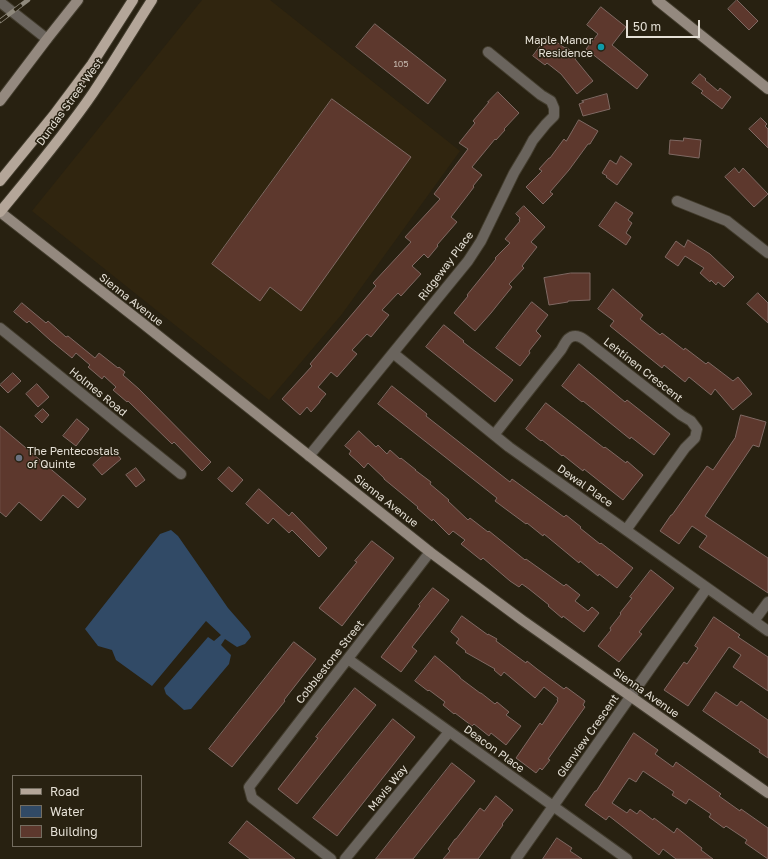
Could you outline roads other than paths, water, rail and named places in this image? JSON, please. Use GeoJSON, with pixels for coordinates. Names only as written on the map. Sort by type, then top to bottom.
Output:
{"type":"FeatureCollection","features":[{"type":"Feature","properties":{"kind":"main road","name":"Dundas Street West"},"geometry":{"type":"LineString","coordinates":[[0,181],[53,116],[92,64],[133,0]]}},
{"type":"Feature","properties":{"kind":"main road","name":"Dundas Street West"},"geometry":{"type":"LineString","coordinates":[[0,212],[61,137],[93,93],[120,53],[152,0]]}},
{"type":"Feature","properties":{"kind":"street"},"geometry":{"type":"LineString","coordinates":[[0,101],[78,0]]}},
{"type":"Feature","properties":{"kind":"street"},"geometry":{"type":"LineString","coordinates":[[657,0],[768,89]]}},
{"type":"Feature","properties":{"kind":"street"},"geometry":{"type":"LineString","coordinates":[[0,2],[47,39]]}},
{"type":"Feature","properties":{"kind":"street","name":"Ridgeway Place"},"geometry":{"type":"LineString","coordinates":[[309,456],[468,261],[481,242],[514,173],[537,135],[554,116],[554,108],[551,101],[488,52]]}},
{"type":"Feature","properties":{"kind":"street"},"geometry":{"type":"LineString","coordinates":[[677,201],[727,221],[768,254]]}},
{"type":"Feature","properties":{"kind":"street","name":"Sienna Avenue"},"geometry":{"type":"LineString","coordinates":[[0,212],[430,552],[522,620],[768,793]]}},
{"type":"Feature","properties":{"kind":"street","name":"Holmes Road"},"geometry":{"type":"LineString","coordinates":[[0,328],[181,474]]}},
{"type":"Feature","properties":{"kind":"street","name":"Lehtinen Crescent"},"geometry":{"type":"LineString","coordinates":[[494,435],[568,339],[575,336],[582,337],[669,406],[691,421],[697,429],[695,438],[685,448],[626,530]]}},
{"type":"Feature","properties":{"kind":"street","name":"Dewal Place"},"geometry":{"type":"LineString","coordinates":[[393,354],[509,447],[768,631]]}},
{"type":"Feature","properties":{"kind":"street","name":"Cobblestone Street"},"geometry":{"type":"LineString","coordinates":[[330,859],[252,798],[249,787],[430,552]]}},
{"type":"Feature","properties":{"kind":"street","name":"Glenview Crescent"},"geometry":{"type":"LineString","coordinates":[[516,859],[707,588]]}},
{"type":"Feature","properties":{"kind":"street"},"geometry":{"type":"LineString","coordinates":[[754,621],[768,602]]}},
{"type":"Feature","properties":{"kind":"street","name":"Deacon Place"},"geometry":{"type":"LineString","coordinates":[[348,659],[627,859]]}},
{"type":"Feature","properties":{"kind":"street","name":"Mavis Way"},"geometry":{"type":"LineString","coordinates":[[345,859],[449,732]]}},
{"type":"Feature","properties":{"kind":"water"},"geometry":{"type":"Polygon","coordinates":[[[171,530],[178,536],[228,608],[249,632],[251,637],[245,644],[237,647],[225,639],[221,645],[231,655],[229,664],[191,709],[184,710],[166,694],[164,688],[208,637],[214,641],[221,635],[206,621],[152,686],[116,660],[112,650],[98,646],[85,629],[160,534],[171,530]]]}},
{"type":"Feature","properties":{"kind":"railway"},"geometry":{"type":"LineString","coordinates":[[0,21],[28,0]]}},
{"type":"Feature","properties":{"kind":"place","name":"Maple Manor Residence"},"geometry":{"type":"Point","coordinates":[601,47]}},
{"type":"Feature","properties":{"kind":"place","name":"The Pentecostals of Quinte"},"geometry":{"type":"Point","coordinates":[19,458]}}]}
